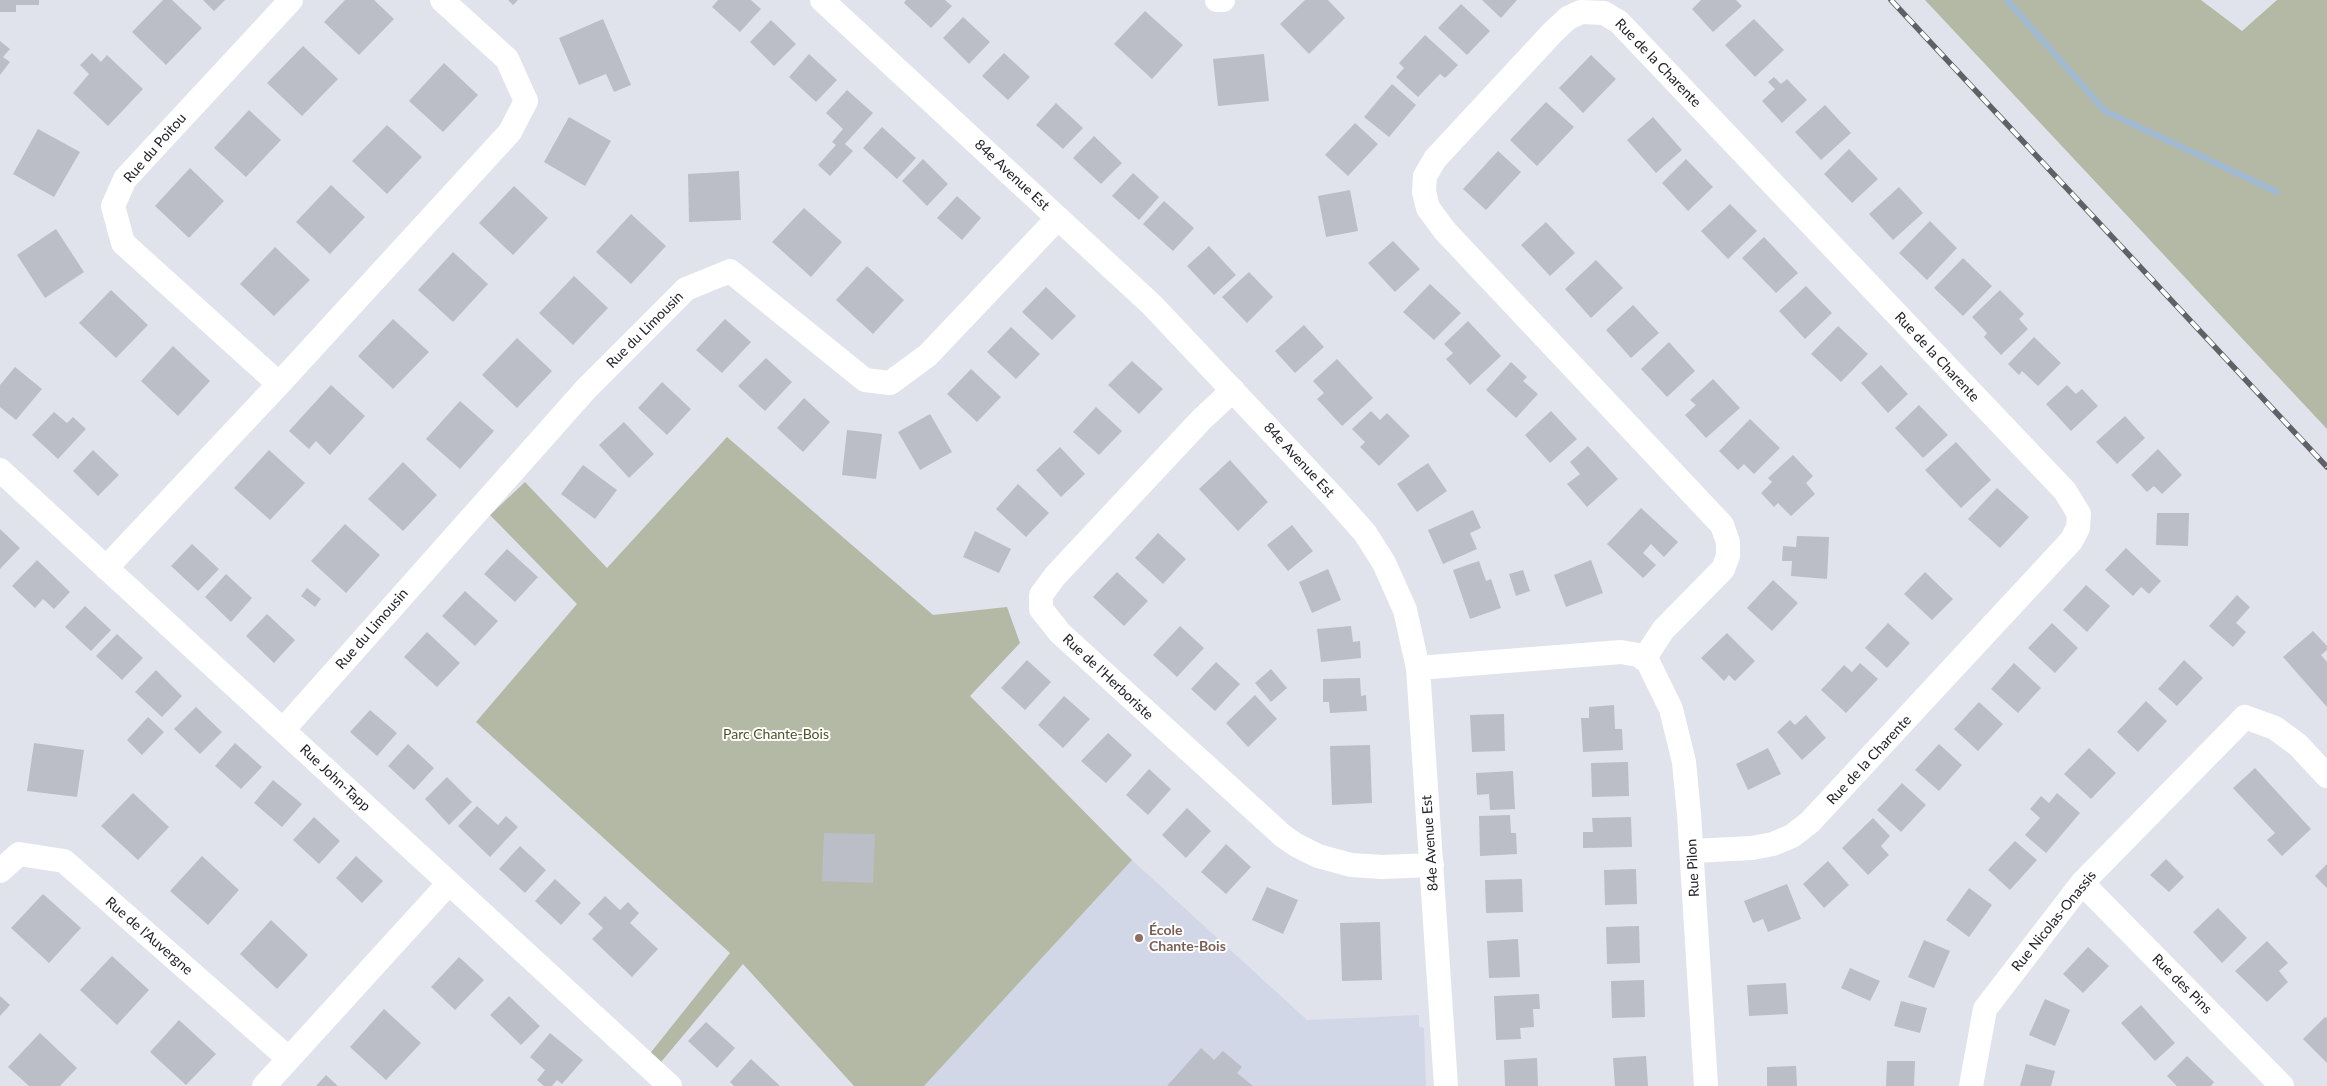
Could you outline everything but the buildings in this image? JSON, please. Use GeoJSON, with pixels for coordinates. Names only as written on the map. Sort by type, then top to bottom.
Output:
{"type":"FeatureCollection","features":[{"type":"Feature","properties":{"kind":"street","name":"Rue du Poitou"},"geometry":{"type":"LineString","coordinates":[[278,384],[123,243],[113,206],[125,179],[291,0]]}},
{"type":"Feature","properties":{"kind":"street"},"geometry":{"type":"LineString","coordinates":[[106,568],[510,132],[526,101],[507,59],[442,0]]}},
{"type":"Feature","properties":{"kind":"street","name":"84e Avenue Est"},"geometry":{"type":"LineString","coordinates":[[822,0],[1152,305],[1334,498],[1375,549],[1392,578],[1405,610],[1418,668],[1446,1086]]}},
{"type":"Feature","properties":{"kind":"street"},"geometry":{"type":"LineString","coordinates":[[1217,0],[1224,0]]}},
{"type":"Feature","properties":{"kind":"street","name":"Rue de la Charente"},"geometry":{"type":"LineString","coordinates":[[1644,659],[1663,630],[1723,569],[1728,556],[1728,542],[1722,525],[1445,231],[1428,208],[1424,192],[1425,176],[1435,159],[1552,32],[1568,18],[1581,12],[1604,13],[1619,22],[2058,484],[2071,499],[2079,514],[2078,528],[2072,541],[1810,822],[1792,836],[1772,844],[1752,848],[1692,851]]}},
{"type":"Feature","properties":{"kind":"street","name":"Rue du Limousin"},"geometry":{"type":"LineString","coordinates":[[283,730],[586,389],[686,289],[730,271],[865,380],[890,384],[928,355],[1058,218]]}},
{"type":"Feature","properties":{"kind":"street","name":"Rue de l'Herboriste"},"geometry":{"type":"LineString","coordinates":[[1233,390],[1202,420],[1055,576],[1041,594],[1041,609],[1060,633],[1283,836],[1296,845],[1318,856],[1351,865],[1382,867],[1432,865]]}},
{"type":"Feature","properties":{"kind":"street","name":"Rue John-Tapp"},"geometry":{"type":"LineString","coordinates":[[0,470],[670,1086]]}},
{"type":"Feature","properties":{"kind":"street"},"geometry":{"type":"LineString","coordinates":[[1418,668],[1610,652],[1630,653],[1644,659]]}},
{"type":"Feature","properties":{"kind":"street","name":"Rue Pilon"},"geometry":{"type":"LineString","coordinates":[[1644,659],[1651,666],[1664,691],[1679,734],[1686,777],[1706,1086]]}},
{"type":"Feature","properties":{"kind":"street","name":"Rue Nicolas-Onassis"},"geometry":{"type":"LineString","coordinates":[[1971,1086],[1985,1009],[2082,882],[2245,717],[2275,728],[2298,745],[2327,776]]}},
{"type":"Feature","properties":{"kind":"street","name":"Rue de l'Auvergne"},"geometry":{"type":"LineString","coordinates":[[0,871],[19,854],[64,861],[288,1058]]}},
{"type":"Feature","properties":{"kind":"street","name":"Rue des Pins"},"geometry":{"type":"LineString","coordinates":[[2082,882],[2282,1086]]}},
{"type":"Feature","properties":{"kind":"street"},"geometry":{"type":"LineString","coordinates":[[264,1086],[449,883]]}},
{"type":"Feature","properties":{"kind":"shaded area","name":"École Chante-Bois"},"geometry":{"type":"Polygon","coordinates":[[[1132,860],[1307,1020],[1419,1015],[1419,1026],[1424,1028],[1426,1086],[924,1086],[1132,860]]]}},
{"type":"Feature","properties":{"kind":"green space"},"geometry":{"type":"Polygon","coordinates":[[[1925,0],[2201,0],[2242,31],[2277,0],[2327,0],[2327,429],[1925,0]]]}},
{"type":"Feature","properties":{"kind":"green space","name":"Parc Chante-Bois"},"geometry":{"type":"Polygon","coordinates":[[[727,437],[933,615],[1007,607],[1020,643],[970,696],[1132,860],[924,1086],[854,1086],[743,964],[656,1068],[648,1056],[730,953],[476,722],[577,604],[490,515],[525,482],[607,568],[727,437]]]}},
{"type":"Feature","properties":{"kind":"waterway"},"geometry":{"type":"LineString","coordinates":[[2007,0],[2105,111],[2277,192]]}},
{"type":"Feature","properties":{"kind":"railway"},"geometry":{"type":"LineString","coordinates":[[1891,0],[2327,467]]}},
{"type":"Feature","properties":{"kind":"place","name":"École Chante-Bois"},"geometry":{"type":"Point","coordinates":[1139,938]}}]}
